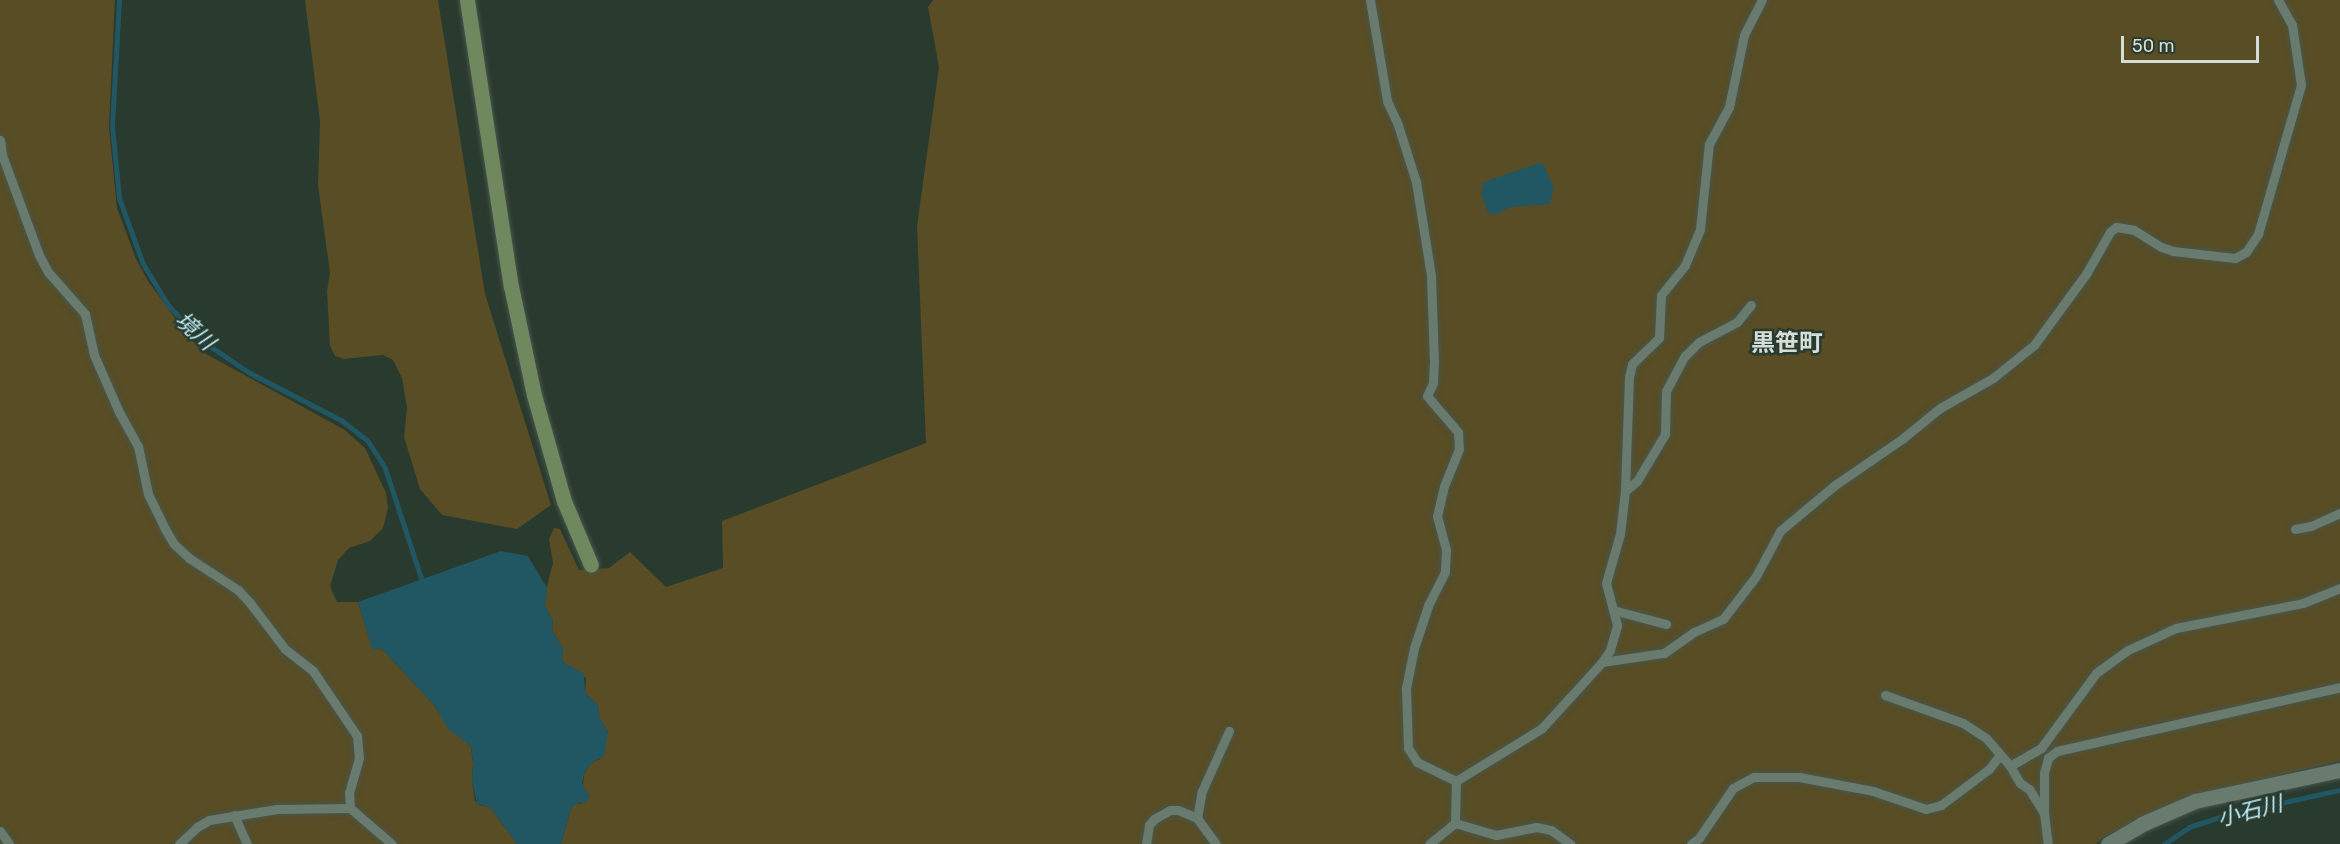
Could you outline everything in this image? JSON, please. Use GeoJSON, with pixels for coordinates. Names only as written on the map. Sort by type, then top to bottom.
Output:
{"type":"FeatureCollection","features":[{"type":"Feature","properties":{"kind":"street"},"geometry":{"type":"LineString","coordinates":[[467,0],[511,286],[534,395],[564,501],[591,565]]}},
{"type":"Feature","properties":{"kind":"street"},"geometry":{"type":"LineString","coordinates":[[2108,844],[2142,824],[2195,801],[2340,770]]}},
{"type":"Feature","properties":{"kind":"lane"},"geometry":{"type":"LineString","coordinates":[[1370,0],[1387,101],[1398,125],[1416,182],[1431,276],[1434,362],[1433,383],[1427,396],[1458,432],[1459,449],[1444,486],[1437,516],[1446,550],[1445,572],[1428,606],[1414,648],[1406,688],[1408,748],[1417,762],[1456,781]]}},
{"type":"Feature","properties":{"kind":"lane"},"geometry":{"type":"LineString","coordinates":[[1456,781],[1542,728],[1611,650],[1617,626],[1606,583],[1620,534],[1625,491],[1629,377],[1632,364],[1659,338],[1661,295],[1685,265],[1700,229],[1709,144],[1729,107],[1744,35],[1762,0]]}},
{"type":"Feature","properties":{"kind":"lane"},"geometry":{"type":"LineString","coordinates":[[1602,662],[1665,653],[1694,632],[1723,619],[1756,576],[1780,531],[1835,485],[1902,439],[1940,408],[1994,378],[2034,345],[2086,274],[2110,232],[2116,227],[2134,230],[2161,247],[2173,251],[2235,258],[2246,252],[2258,234],[2301,85],[2292,25],[2278,0]]}},
{"type":"Feature","properties":{"kind":"lane"},"geometry":{"type":"LineString","coordinates":[[0,140],[2,155],[39,255],[48,272],[85,314],[94,355],[119,412],[138,446],[148,494],[165,529],[174,544],[189,558],[238,590],[285,649],[313,671],[357,736],[359,758],[350,792],[350,808]]}},
{"type":"Feature","properties":{"kind":"lane"},"geometry":{"type":"LineString","coordinates":[[1625,491],[1637,481],[1665,434],[1666,391],[1685,356],[1699,342],[1737,322],[1750,305]]}},
{"type":"Feature","properties":{"kind":"lane"},"geometry":{"type":"LineString","coordinates":[[2295,529],[2311,526],[2340,514]]}},
{"type":"Feature","properties":{"kind":"lane"},"geometry":{"type":"LineString","coordinates":[[2010,766],[2041,748],[2096,673],[2127,650],[2176,628],[2303,603],[2340,588]]}},
{"type":"Feature","properties":{"kind":"lane"},"geometry":{"type":"LineString","coordinates":[[1613,610],[1666,624]]}},
{"type":"Feature","properties":{"kind":"lane"},"geometry":{"type":"LineString","coordinates":[[2048,844],[2044,813],[2044,773],[2048,758],[2057,751],[2340,687]]}},
{"type":"Feature","properties":{"kind":"lane"},"geometry":{"type":"LineString","coordinates":[[1885,695],[1963,723],[1986,738],[2010,766],[2020,783],[2029,789],[2044,813]]}},
{"type":"Feature","properties":{"kind":"lane"},"geometry":{"type":"LineString","coordinates":[[1197,819],[1202,791],[1229,731]]}},
{"type":"Feature","properties":{"kind":"lane"},"geometry":{"type":"LineString","coordinates":[[1691,844],[1699,838],[1733,788],[1754,777],[1799,777],[1873,791],[1926,809],[1941,805],[1989,769],[2000,755]]}},
{"type":"Feature","properties":{"kind":"lane"},"geometry":{"type":"LineString","coordinates":[[1429,844],[1455,822],[1456,781]]}},
{"type":"Feature","properties":{"kind":"lane"},"geometry":{"type":"LineString","coordinates":[[179,844],[197,827],[209,820],[234,814],[277,809],[350,808],[392,844]]}},
{"type":"Feature","properties":{"kind":"lane"},"geometry":{"type":"LineString","coordinates":[[1146,844],[1149,825],[1161,814],[1178,810],[1197,819],[1216,844]]}},
{"type":"Feature","properties":{"kind":"lane"},"geometry":{"type":"LineString","coordinates":[[234,814],[247,844]]}},
{"type":"Feature","properties":{"kind":"lane"},"geometry":{"type":"LineString","coordinates":[[1455,822],[1496,835],[1536,826],[1551,830],[1570,844]]}},
{"type":"Feature","properties":{"kind":"lane"},"geometry":{"type":"LineString","coordinates":[[0,831],[9,844]]}},
{"type":"Feature","properties":{"kind":"shaded area"},"geometry":{"type":"Polygon","coordinates":[[[0,0],[115,0],[109,127],[117,208],[136,259],[148,281],[188,336],[206,354],[345,430],[365,448],[386,493],[388,508],[383,528],[370,541],[349,548],[338,560],[330,586],[337,602],[358,602],[373,650],[378,648],[383,650],[435,706],[448,728],[471,746],[475,801],[479,805],[490,807],[517,844],[0,844],[0,0]]]}},
{"type":"Feature","properties":{"kind":"shaded area"},"geometry":{"type":"Polygon","coordinates":[[[305,0],[438,0],[485,294],[551,505],[517,529],[442,515],[420,489],[404,437],[407,408],[402,378],[393,360],[383,355],[344,359],[335,356],[330,346],[327,291],[330,273],[318,185],[320,122],[305,0]]]}},
{"type":"Feature","properties":{"kind":"shaded area"},"geometry":{"type":"Polygon","coordinates":[[[933,0],[2340,0],[2340,761],[2188,796],[2105,836],[2096,844],[561,844],[571,808],[577,803],[581,804],[584,774],[592,762],[600,759],[608,732],[599,717],[598,705],[585,693],[586,678],[562,661],[563,649],[552,630],[553,621],[545,606],[545,594],[553,563],[549,539],[554,528],[560,529],[579,570],[609,568],[630,552],[666,587],[723,568],[722,521],[926,443],[917,226],[939,67],[928,7],[933,0]]]}},
{"type":"Feature","properties":{"kind":"water"},"geometry":{"type":"Polygon","coordinates":[[[1539,163],[1543,164],[1554,188],[1550,204],[1511,207],[1495,214],[1488,213],[1481,193],[1484,182],[1539,163]]]}},
{"type":"Feature","properties":{"kind":"water"},"geometry":{"type":"Polygon","coordinates":[[[501,551],[528,556],[547,588],[545,606],[553,621],[552,630],[563,649],[562,661],[584,674],[585,693],[598,705],[599,717],[608,732],[604,756],[592,762],[584,774],[582,784],[590,796],[585,803],[577,803],[571,808],[561,844],[517,844],[490,807],[477,804],[472,782],[471,746],[448,729],[435,706],[383,650],[378,648],[373,651],[358,602],[501,551]]]}},
{"type":"Feature","properties":{"kind":"waterway","name":"境川"},"geometry":{"type":"LineString","coordinates":[[119,0],[112,126],[119,198],[143,264],[168,305],[198,338],[248,372],[341,420],[367,440],[385,468],[421,578]]}},
{"type":"Feature","properties":{"kind":"waterway","name":"小石川"},"geometry":{"type":"LineString","coordinates":[[2164,844],[2189,827],[2226,815],[2340,790]]}},
{"type":"Feature","properties":{"kind":"district","name":"黒笹町"},"geometry":{"type":"Point","coordinates":[1787,344]}}]}
